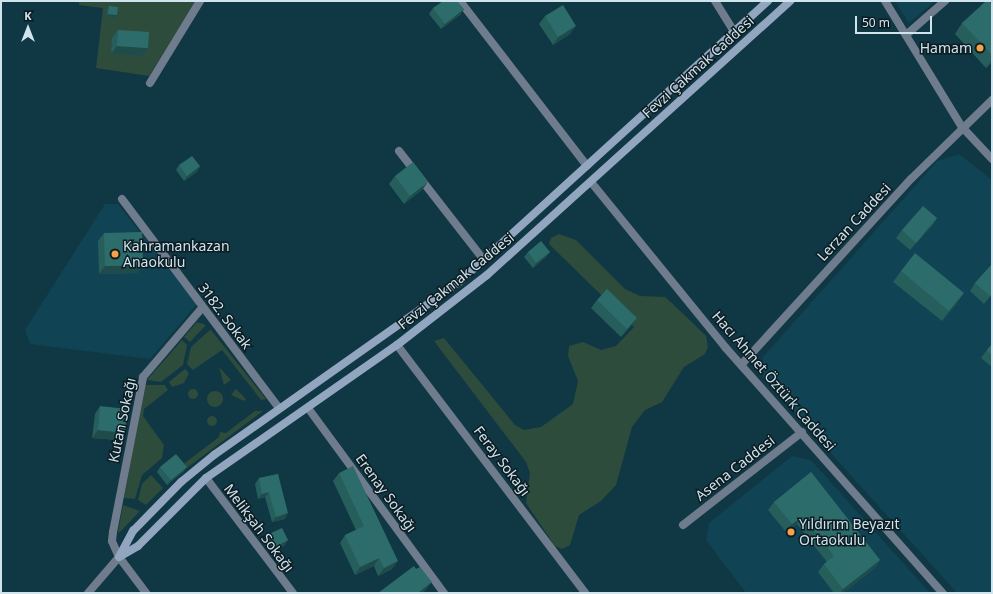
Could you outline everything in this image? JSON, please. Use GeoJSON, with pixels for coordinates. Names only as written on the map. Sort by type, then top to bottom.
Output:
{"type":"FeatureCollection","features":[{"type":"Feature","properties":{"kind":"main road","name":"Fevzi Çakmak Caddesi"},"geometry":{"type":"LineString","coordinates":[[119,557],[133,531],[181,482],[279,408],[417,314],[484,260],[768,1]]}},
{"type":"Feature","properties":{"kind":"main road","name":"Fevzi Çakmak Caddesi"},"geometry":{"type":"LineString","coordinates":[[119,557],[138,546],[206,478],[397,345],[487,275],[790,1]]}},
{"type":"Feature","properties":{"kind":"street"},"geometry":{"type":"LineString","coordinates":[[150,83],[200,1]]}},
{"type":"Feature","properties":{"kind":"street"},"geometry":{"type":"LineString","coordinates":[[460,1],[587,166]]}},
{"type":"Feature","properties":{"kind":"street"},"geometry":{"type":"LineString","coordinates":[[715,1],[734,32]]}},
{"type":"Feature","properties":{"kind":"street"},"geometry":{"type":"LineString","coordinates":[[885,1],[962,127],[992,159]]}},
{"type":"Feature","properties":{"kind":"street"},"geometry":{"type":"LineString","coordinates":[[906,35],[945,1]]}},
{"type":"Feature","properties":{"kind":"street","name":"Lerzan Caddesi"},"geometry":{"type":"LineString","coordinates":[[741,365],[962,127],[992,100]]}},
{"type":"Feature","properties":{"kind":"street"},"geometry":{"type":"LineString","coordinates":[[399,151],[484,260]]}},
{"type":"Feature","properties":{"kind":"street","name":"Hacı Ahmet Öztürk Caddesi"},"geometry":{"type":"LineString","coordinates":[[590,182],[741,365],[802,432],[943,593]]}},
{"type":"Feature","properties":{"kind":"street","name":"3182. Sokak"},"geometry":{"type":"LineString","coordinates":[[122,199],[202,308],[279,408]]}},
{"type":"Feature","properties":{"kind":"street","name":"Kutan Sokağı"},"geometry":{"type":"LineString","coordinates":[[146,593],[119,557],[112,541],[143,378],[202,308]]}},
{"type":"Feature","properties":{"kind":"street","name":"Feray Sokağı"},"geometry":{"type":"LineString","coordinates":[[397,345],[585,593]]}},
{"type":"Feature","properties":{"kind":"street","name":"Erenay Sokağı"},"geometry":{"type":"LineString","coordinates":[[308,408],[444,593]]}},
{"type":"Feature","properties":{"kind":"street","name":"Asena Caddesi"},"geometry":{"type":"LineString","coordinates":[[683,525],[802,432]]}},
{"type":"Feature","properties":{"kind":"street","name":"Melikşah Sokağı"},"geometry":{"type":"LineString","coordinates":[[206,478],[292,593]]}},
{"type":"Feature","properties":{"kind":"street","name":"Fevzi Çakmak Caddesi"},"geometry":{"type":"LineString","coordinates":[[88,593],[119,557]]}},
{"type":"Feature","properties":{"kind":"shaded area"},"geometry":{"type":"Polygon","coordinates":[[[895,1],[935,1],[909,23],[895,1]]]}},
{"type":"Feature","properties":{"kind":"shaded area"},"geometry":{"type":"Polygon","coordinates":[[[959,154],[992,180],[992,593],[957,593],[763,378],[763,357],[937,161],[959,154]]]}},
{"type":"Feature","properties":{"kind":"shaded area","name":"Kahramankazan Anaokulu"},"geometry":{"type":"Polygon","coordinates":[[[105,204],[118,204],[197,304],[150,359],[30,344],[25,330],[105,204]]]}},
{"type":"Feature","properties":{"kind":"shaded area","name":"Yıldırım Beyazıt Ortaokulu"},"geometry":{"type":"Polygon","coordinates":[[[792,456],[811,460],[930,593],[746,593],[706,540],[709,523],[792,456]]]}},
{"type":"Feature","properties":{"kind":"green space"},"geometry":{"type":"Polygon","coordinates":[[[79,1],[196,1],[149,76],[96,68],[103,8],[79,5],[79,1]]]}},
{"type":"Feature","properties":{"kind":"green space"},"geometry":{"type":"Polygon","coordinates":[[[559,234],[576,240],[625,289],[640,296],[665,297],[706,336],[708,347],[705,354],[684,367],[662,402],[645,410],[632,427],[616,485],[601,501],[579,515],[570,545],[562,549],[555,546],[526,503],[530,473],[526,462],[434,341],[444,338],[515,425],[524,430],[541,427],[573,404],[578,381],[568,356],[569,346],[583,342],[601,350],[616,346],[634,327],[549,244],[551,238],[559,234]]]}},
{"type":"Feature","properties":{"kind":"green space"},"geometry":{"type":"Polygon","coordinates":[[[197,322],[206,325],[190,342],[184,337],[197,322]]]}},
{"type":"Feature","properties":{"kind":"green space"},"geometry":{"type":"Polygon","coordinates":[[[211,329],[266,399],[261,400],[222,350],[193,370],[187,364],[191,347],[211,329]]]}},
{"type":"Feature","properties":{"kind":"green space"},"geometry":{"type":"Polygon","coordinates":[[[182,340],[187,345],[183,365],[161,382],[147,380],[182,340]]]}},
{"type":"Feature","properties":{"kind":"green space"},"geometry":{"type":"Polygon","coordinates":[[[219,367],[231,380],[224,385],[219,367]]]}},
{"type":"Feature","properties":{"kind":"green space"},"geometry":{"type":"Polygon","coordinates":[[[185,369],[189,373],[184,383],[172,387],[169,382],[185,369]]]}},
{"type":"Feature","properties":{"kind":"green space"},"geometry":{"type":"Polygon","coordinates":[[[144,385],[165,385],[168,390],[144,409],[143,416],[164,445],[162,458],[142,475],[135,499],[124,498],[144,385]]]}},
{"type":"Feature","properties":{"kind":"green space"},"geometry":{"type":"Polygon","coordinates":[[[193,389],[198,394],[193,399],[188,394],[193,389]]]}},
{"type":"Feature","properties":{"kind":"green space"},"geometry":{"type":"Polygon","coordinates":[[[236,389],[246,399],[244,401],[231,395],[236,389]]]}},
{"type":"Feature","properties":{"kind":"green space"},"geometry":{"type":"Polygon","coordinates":[[[215,391],[222,396],[223,399],[218,406],[215,407],[208,402],[207,399],[212,392],[215,391]]]}},
{"type":"Feature","properties":{"kind":"green space"},"geometry":{"type":"Polygon","coordinates":[[[255,411],[263,411],[184,470],[181,466],[219,437],[220,432],[226,433],[255,411]]]}},
{"type":"Feature","properties":{"kind":"green space"},"geometry":{"type":"Polygon","coordinates":[[[210,416],[214,416],[217,421],[214,426],[210,426],[207,423],[207,419],[210,416]]]}},
{"type":"Feature","properties":{"kind":"green space"},"geometry":{"type":"Polygon","coordinates":[[[151,475],[163,488],[146,505],[138,500],[142,484],[151,475]]]}},
{"type":"Feature","properties":{"kind":"green space"},"geometry":{"type":"Polygon","coordinates":[[[123,505],[140,511],[120,532],[118,532],[123,505]]]}},
{"type":"Feature","properties":{"kind":"building"},"geometry":{"type":"Polygon","coordinates":[[[443,1],[457,1],[464,9],[445,24],[433,8],[443,1]]]}},
{"type":"Feature","properties":{"kind":"building"},"geometry":{"type":"Polygon","coordinates":[[[986,1],[989,1],[992,4],[992,55],[962,23],[986,1]]]}},
{"type":"Feature","properties":{"kind":"building"},"geometry":{"type":"Polygon","coordinates":[[[563,5],[576,26],[558,37],[545,16],[563,5]]]}},
{"type":"Feature","properties":{"kind":"building"},"geometry":{"type":"Polygon","coordinates":[[[109,6],[118,7],[117,15],[108,14],[109,6]]]}},
{"type":"Feature","properties":{"kind":"building"},"geometry":{"type":"Polygon","coordinates":[[[118,30],[149,32],[148,48],[117,46],[118,30]]]}},
{"type":"Feature","properties":{"kind":"building"},"geometry":{"type":"Polygon","coordinates":[[[192,156],[200,166],[187,176],[179,165],[192,156]]]}},
{"type":"Feature","properties":{"kind":"building"},"geometry":{"type":"Polygon","coordinates":[[[413,162],[428,182],[410,196],[395,176],[413,162]]]}},
{"type":"Feature","properties":{"kind":"building"},"geometry":{"type":"Polygon","coordinates":[[[923,206],[937,218],[916,243],[902,230],[923,206]]]}},
{"type":"Feature","properties":{"kind":"building"},"geometry":{"type":"Polygon","coordinates":[[[142,232],[143,265],[105,266],[104,233],[142,232]]]}},
{"type":"Feature","properties":{"kind":"building"},"geometry":{"type":"Polygon","coordinates":[[[541,241],[550,252],[536,263],[528,252],[541,241]]]}},
{"type":"Feature","properties":{"kind":"building"},"geometry":{"type":"Polygon","coordinates":[[[915,253],[964,293],[949,311],[901,271],[915,253]]]}},
{"type":"Feature","properties":{"kind":"building"},"geometry":{"type":"Polygon","coordinates":[[[992,264],[992,293],[990,296],[975,283],[992,264]]]}},
{"type":"Feature","properties":{"kind":"building"},"geometry":{"type":"Polygon","coordinates":[[[607,289],[637,318],[627,329],[597,300],[607,289]]]}},
{"type":"Feature","properties":{"kind":"building"},"geometry":{"type":"Polygon","coordinates":[[[992,344],[992,355],[987,350],[992,344]]]}},
{"type":"Feature","properties":{"kind":"building"},"geometry":{"type":"Polygon","coordinates":[[[100,406],[127,409],[125,433],[98,430],[100,406]]]}},
{"type":"Feature","properties":{"kind":"building"},"geometry":{"type":"Polygon","coordinates":[[[176,454],[187,467],[171,480],[160,467],[176,454]]]}},
{"type":"Feature","properties":{"kind":"building"},"geometry":{"type":"Polygon","coordinates":[[[353,466],[398,561],[384,568],[379,558],[360,567],[345,535],[364,526],[339,473],[353,466]]]}},
{"type":"Feature","properties":{"kind":"building"},"geometry":{"type":"Polygon","coordinates":[[[811,472],[880,560],[843,589],[824,564],[834,556],[803,516],[792,524],[774,502],[811,472]]]}},
{"type":"Feature","properties":{"kind":"building"},"geometry":{"type":"Polygon","coordinates":[[[278,474],[288,513],[276,517],[269,492],[262,494],[259,478],[278,474]]]}},
{"type":"Feature","properties":{"kind":"building"},"geometry":{"type":"Polygon","coordinates":[[[282,528],[288,540],[277,546],[271,533],[282,528]]]}},
{"type":"Feature","properties":{"kind":"building"},"geometry":{"type":"Polygon","coordinates":[[[414,566],[416,569],[420,567],[432,582],[418,593],[378,593],[414,566]]]}},
{"type":"Feature","properties":{"kind":"place","name":"Hamam"},"geometry":{"type":"Point","coordinates":[980,48]}},
{"type":"Feature","properties":{"kind":"place","name":"Kahramankazan Anaokulu"},"geometry":{"type":"Point","coordinates":[115,254]}},
{"type":"Feature","properties":{"kind":"place","name":"Yıldırım Beyazıt Ortaokulu"},"geometry":{"type":"Point","coordinates":[791,532]}}]}
